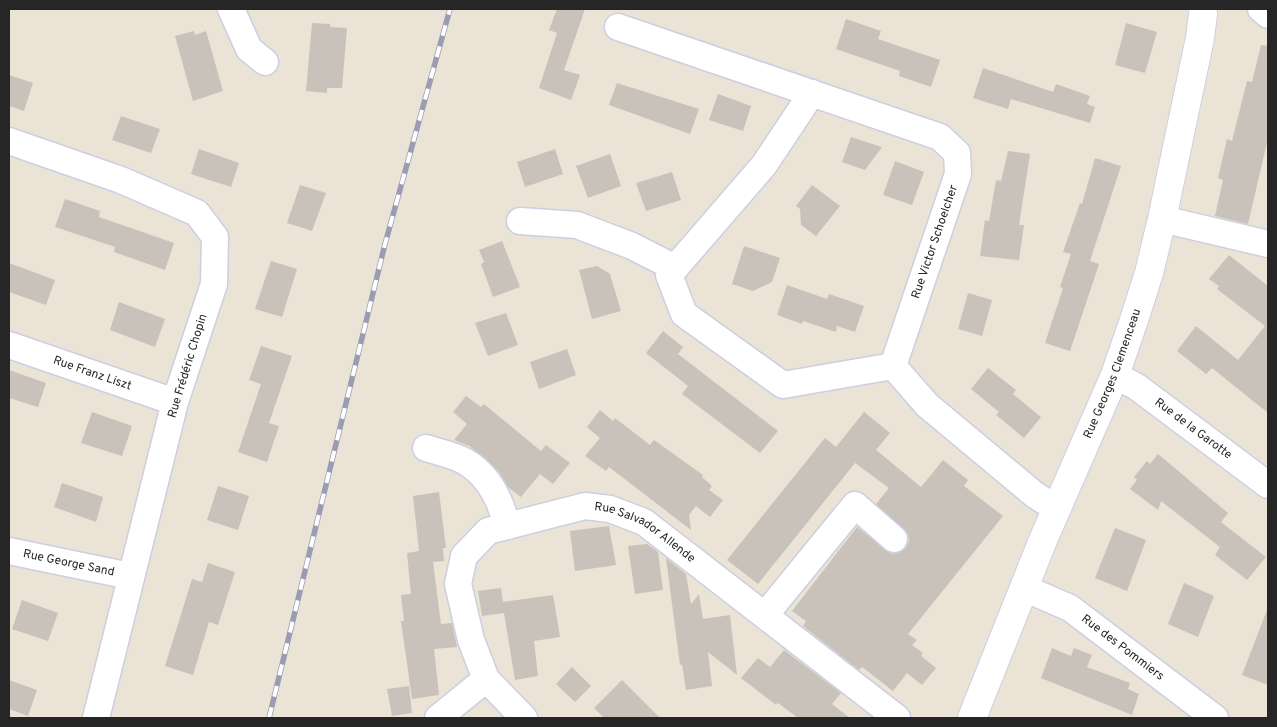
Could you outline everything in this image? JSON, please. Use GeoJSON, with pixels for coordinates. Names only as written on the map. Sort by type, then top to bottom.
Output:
{"type":"FeatureCollection","features":[{"type":"Feature","properties":{"kind":"street"},"geometry":{"type":"LineString","coordinates":[[231,9],[249,49],[265,62]]}},
{"type":"Feature","properties":{"kind":"street"},"geometry":{"type":"LineString","coordinates":[[1260,9],[1268,15]]}},
{"type":"Feature","properties":{"kind":"street","name":"Rue Georges Clemenceau"},"geometry":{"type":"LineString","coordinates":[[972,718],[1024,588],[1115,375],[1149,273],[1205,10]]}},
{"type":"Feature","properties":{"kind":"street","name":"Rue Victor Schoelcher"},"geometry":{"type":"LineString","coordinates":[[618,27],[940,137],[957,153],[958,174],[892,366]]}},
{"type":"Feature","properties":{"kind":"street"},"geometry":{"type":"LineString","coordinates":[[812,93],[764,164],[668,275],[684,314],[783,385],[892,366],[928,405],[1035,495],[1057,509]]}},
{"type":"Feature","properties":{"kind":"street","name":"Rue Frédéric Chopin"},"geometry":{"type":"LineString","coordinates":[[9,142],[121,180],[197,214],[215,237],[214,284],[175,402],[96,718]]}},
{"type":"Feature","properties":{"kind":"street"},"geometry":{"type":"LineString","coordinates":[[1162,219],[1268,244]]}},
{"type":"Feature","properties":{"kind":"street"},"geometry":{"type":"LineString","coordinates":[[520,221],[577,225],[632,246],[675,268]]}},
{"type":"Feature","properties":{"kind":"street","name":"Rue Franz Liszt"},"geometry":{"type":"LineString","coordinates":[[9,345],[175,402]]}},
{"type":"Feature","properties":{"kind":"street","name":"Rue de la Garotte"},"geometry":{"type":"LineString","coordinates":[[1115,375],[1137,387],[1268,485]]}},
{"type":"Feature","properties":{"kind":"street"},"geometry":{"type":"LineString","coordinates":[[426,448],[466,462],[492,486],[503,508],[507,526]]}},
{"type":"Feature","properties":{"kind":"street"},"geometry":{"type":"LineString","coordinates":[[765,615],[855,505],[894,539]]}},
{"type":"Feature","properties":{"kind":"street","name":"Rue Salvador Allende"},"geometry":{"type":"LineString","coordinates":[[524,718],[486,679],[471,640],[458,584],[464,556],[488,531],[585,506],[610,509],[644,522],[897,718]]}},
{"type":"Feature","properties":{"kind":"street","name":"Rue George Sand"},"geometry":{"type":"LineString","coordinates":[[9,551],[130,576]]}},
{"type":"Feature","properties":{"kind":"street","name":"Rue des Pommiers"},"geometry":{"type":"LineString","coordinates":[[1024,588],[1070,608],[1214,718]]}},
{"type":"Feature","properties":{"kind":"street"},"geometry":{"type":"LineString","coordinates":[[438,718],[486,679]]}},
{"type":"Feature","properties":{"kind":"building"},"geometry":{"type":"Polygon","coordinates":[[[557,9],[585,9],[564,70],[580,75],[571,100],[539,88],[557,33],[549,30],[557,9]]]}},
{"type":"Feature","properties":{"kind":"building"},"geometry":{"type":"Polygon","coordinates":[[[846,19],[881,31],[878,39],[940,60],[931,87],[899,76],[900,71],[836,49],[846,19]]]}},
{"type":"Feature","properties":{"kind":"building"},"geometry":{"type":"Polygon","coordinates":[[[312,23],[330,24],[330,27],[347,28],[342,88],[327,88],[327,93],[306,91],[312,23]]]}},
{"type":"Feature","properties":{"kind":"building"},"geometry":{"type":"Polygon","coordinates":[[[1126,23],[1157,32],[1145,73],[1115,65],[1126,23]]]}},
{"type":"Feature","properties":{"kind":"building"},"geometry":{"type":"Polygon","coordinates":[[[194,31],[195,35],[206,31],[223,91],[193,101],[175,36],[194,31]]]}},
{"type":"Feature","properties":{"kind":"building"},"geometry":{"type":"Polygon","coordinates":[[[1261,45],[1268,46],[1268,138],[1248,224],[1215,216],[1223,180],[1218,178],[1227,139],[1232,141],[1247,81],[1252,82],[1261,45]]]}},
{"type":"Feature","properties":{"kind":"building"},"geometry":{"type":"Polygon","coordinates":[[[983,68],[1053,92],[1056,84],[1090,96],[1087,104],[1095,107],[1090,123],[1011,99],[1008,109],[973,98],[983,68]]]}},
{"type":"Feature","properties":{"kind":"building"},"geometry":{"type":"Polygon","coordinates":[[[9,75],[33,83],[24,111],[9,106],[9,75]]]}},
{"type":"Feature","properties":{"kind":"building"},"geometry":{"type":"Polygon","coordinates":[[[617,83],[699,109],[690,134],[609,105],[617,83]]]}},
{"type":"Feature","properties":{"kind":"building"},"geometry":{"type":"Polygon","coordinates":[[[718,94],[751,106],[743,131],[709,120],[718,94]]]}},
{"type":"Feature","properties":{"kind":"building"},"geometry":{"type":"Polygon","coordinates":[[[121,116],[160,129],[151,153],[112,140],[121,116]]]}},
{"type":"Feature","properties":{"kind":"building"},"geometry":{"type":"Polygon","coordinates":[[[851,137],[882,147],[865,170],[842,162],[851,137]]]}},
{"type":"Feature","properties":{"kind":"building"},"geometry":{"type":"Polygon","coordinates":[[[199,149],[239,163],[231,187],[191,174],[199,149]]]}},
{"type":"Feature","properties":{"kind":"building"},"geometry":{"type":"Polygon","coordinates":[[[555,149],[563,174],[525,187],[517,162],[555,149]]]}},
{"type":"Feature","properties":{"kind":"building"},"geometry":{"type":"Polygon","coordinates":[[[1008,151],[1030,154],[1019,225],[1024,225],[1019,260],[980,256],[985,220],[989,221],[996,180],[1001,181],[1008,151]]]}},
{"type":"Feature","properties":{"kind":"building"},"geometry":{"type":"Polygon","coordinates":[[[610,154],[621,186],[588,198],[576,166],[610,154]]]}},
{"type":"Feature","properties":{"kind":"building"},"geometry":{"type":"Polygon","coordinates":[[[1095,158],[1121,166],[1090,261],[1099,264],[1070,351],[1045,343],[1063,288],[1060,287],[1071,254],[1063,252],[1080,203],[1082,204],[1095,158]]]}},
{"type":"Feature","properties":{"kind":"building"},"geometry":{"type":"Polygon","coordinates":[[[895,161],[924,172],[912,205],[883,195],[895,161]]]}},
{"type":"Feature","properties":{"kind":"building"},"geometry":{"type":"Polygon","coordinates":[[[672,172],[681,200],[646,211],[636,183],[672,172]]]}},
{"type":"Feature","properties":{"kind":"building"},"geometry":{"type":"Polygon","coordinates":[[[300,185],[326,193],[312,231],[287,223],[300,185]]]}},
{"type":"Feature","properties":{"kind":"building"},"geometry":{"type":"Polygon","coordinates":[[[812,185],[840,206],[816,236],[801,225],[800,209],[796,206],[812,185]]]}},
{"type":"Feature","properties":{"kind":"building"},"geometry":{"type":"Polygon","coordinates":[[[65,199],[100,211],[99,217],[174,243],[165,270],[114,252],[115,247],[55,227],[65,199]]]}},
{"type":"Feature","properties":{"kind":"building"},"geometry":{"type":"Polygon","coordinates":[[[502,241],[520,287],[493,297],[481,264],[484,262],[479,250],[502,241]]]}},
{"type":"Feature","properties":{"kind":"building"},"geometry":{"type":"Polygon","coordinates":[[[744,246],[780,258],[772,282],[753,291],[732,284],[744,246]]]}},
{"type":"Feature","properties":{"kind":"building"},"geometry":{"type":"Polygon","coordinates":[[[1229,255],[1268,286],[1268,413],[1212,368],[1206,374],[1177,351],[1196,326],[1238,360],[1265,326],[1217,289],[1219,286],[1209,279],[1229,255]]]}},
{"type":"Feature","properties":{"kind":"building"},"geometry":{"type":"Polygon","coordinates":[[[271,261],[297,269],[282,317],[255,309],[271,261]]]}},
{"type":"Feature","properties":{"kind":"building"},"geometry":{"type":"Polygon","coordinates":[[[9,263],[55,280],[46,305],[9,292],[9,263]]]}},
{"type":"Feature","properties":{"kind":"building"},"geometry":{"type":"Polygon","coordinates":[[[597,266],[610,274],[621,311],[592,319],[579,270],[597,266]]]}},
{"type":"Feature","properties":{"kind":"building"},"geometry":{"type":"Polygon","coordinates":[[[787,285],[827,299],[829,294],[864,306],[855,332],[837,326],[836,332],[803,321],[802,324],[777,315],[787,285]]]}},
{"type":"Feature","properties":{"kind":"building"},"geometry":{"type":"Polygon","coordinates":[[[968,293],[992,300],[982,336],[958,329],[968,293]]]}},
{"type":"Feature","properties":{"kind":"building"},"geometry":{"type":"Polygon","coordinates":[[[119,302],[165,319],[155,347],[110,330],[119,302]]]}},
{"type":"Feature","properties":{"kind":"building"},"geometry":{"type":"Polygon","coordinates":[[[506,313],[518,345],[488,356],[475,323],[506,313]]]}},
{"type":"Feature","properties":{"kind":"building"},"geometry":{"type":"Polygon","coordinates":[[[663,331],[683,347],[678,354],[778,431],[760,453],[682,394],[688,386],[646,353],[663,331]]]}},
{"type":"Feature","properties":{"kind":"building"},"geometry":{"type":"Polygon","coordinates":[[[261,346],[292,356],[269,423],[279,426],[267,462],[238,452],[261,384],[249,380],[261,346]]]}},
{"type":"Feature","properties":{"kind":"building"},"geometry":{"type":"Polygon","coordinates":[[[567,349],[576,375],[539,389],[530,362],[567,349]]]}},
{"type":"Feature","properties":{"kind":"building"},"geometry":{"type":"Polygon","coordinates":[[[988,368],[1016,390],[1013,394],[1041,417],[1024,438],[996,415],[999,412],[971,389],[988,368]]]}},
{"type":"Feature","properties":{"kind":"building"},"geometry":{"type":"Polygon","coordinates":[[[9,370],[46,383],[38,407],[9,398],[9,370]]]}},
{"type":"Feature","properties":{"kind":"building"},"geometry":{"type":"Polygon","coordinates":[[[466,396],[481,407],[484,404],[541,451],[546,445],[570,463],[553,484],[540,474],[521,497],[508,487],[499,472],[484,457],[469,446],[454,440],[467,424],[453,412],[466,396]]]}},
{"type":"Feature","properties":{"kind":"building"},"geometry":{"type":"Polygon","coordinates":[[[600,410],[613,421],[615,418],[650,445],[654,440],[703,475],[702,477],[712,486],[709,490],[723,500],[710,517],[696,506],[689,515],[691,530],[609,467],[606,471],[585,456],[600,438],[587,427],[600,410]]]}},
{"type":"Feature","properties":{"kind":"building"},"geometry":{"type":"Polygon","coordinates":[[[92,412],[132,426],[122,456],[81,443],[92,412]]]}},
{"type":"Feature","properties":{"kind":"building"},"geometry":{"type":"Polygon","coordinates":[[[864,412],[890,433],[876,450],[921,487],[943,460],[968,480],[964,486],[1003,516],[908,634],[917,640],[912,645],[923,653],[921,656],[936,668],[922,685],[907,673],[893,691],[862,667],[859,670],[803,626],[806,621],[792,611],[857,527],[891,554],[899,553],[906,548],[909,541],[908,534],[876,504],[889,488],[855,463],[758,584],[727,560],[825,438],[836,447],[864,412]]]}},
{"type":"Feature","properties":{"kind":"building"},"geometry":{"type":"Polygon","coordinates":[[[1158,454],[1228,513],[1221,522],[1266,557],[1247,580],[1215,555],[1220,547],[1161,501],[1158,510],[1130,489],[1137,480],[1134,477],[1147,461],[1150,464],[1158,454]]]}},
{"type":"Feature","properties":{"kind":"building"},"geometry":{"type":"Polygon","coordinates":[[[62,483],[103,497],[96,522],[54,507],[62,483]]]}},
{"type":"Feature","properties":{"kind":"building"},"geometry":{"type":"Polygon","coordinates":[[[218,486],[249,496],[238,530],[207,520],[218,486]]]}},
{"type":"Feature","properties":{"kind":"building"},"geometry":{"type":"Polygon","coordinates":[[[439,492],[446,548],[443,548],[444,561],[433,562],[441,624],[452,623],[457,647],[434,649],[439,695],[412,699],[401,621],[404,621],[401,595],[411,594],[407,553],[419,551],[413,496],[439,492]]]}},
{"type":"Feature","properties":{"kind":"building"},"geometry":{"type":"Polygon","coordinates":[[[609,526],[616,565],[575,571],[570,531],[609,526]]]}},
{"type":"Feature","properties":{"kind":"building"},"geometry":{"type":"Polygon","coordinates":[[[1115,528],[1146,540],[1127,591],[1095,578],[1115,528]]]}},
{"type":"Feature","properties":{"kind":"building"},"geometry":{"type":"Polygon","coordinates":[[[647,544],[658,552],[663,590],[635,594],[628,546],[647,544]]]}},
{"type":"Feature","properties":{"kind":"building"},"geometry":{"type":"Polygon","coordinates":[[[666,558],[686,574],[691,604],[699,594],[703,619],[730,615],[737,675],[708,652],[712,686],[686,690],[682,664],[680,665],[666,558]]]}},
{"type":"Feature","properties":{"kind":"building"},"geometry":{"type":"Polygon","coordinates":[[[208,563],[235,572],[218,625],[209,622],[193,675],[165,666],[192,579],[202,582],[208,563]]]}},
{"type":"Feature","properties":{"kind":"building"},"geometry":{"type":"Polygon","coordinates":[[[1184,583],[1214,596],[1198,637],[1168,624],[1184,583]]]}},
{"type":"Feature","properties":{"kind":"building"},"geometry":{"type":"Polygon","coordinates":[[[501,588],[503,602],[553,595],[560,637],[534,641],[538,676],[515,680],[504,613],[482,616],[478,591],[501,588]]]}},
{"type":"Feature","properties":{"kind":"building"},"geometry":{"type":"Polygon","coordinates":[[[22,600],[58,613],[48,641],[12,629],[22,600]]]}},
{"type":"Feature","properties":{"kind":"building"},"geometry":{"type":"Polygon","coordinates":[[[1268,611],[1268,685],[1242,675],[1268,611]]]}},
{"type":"Feature","properties":{"kind":"building"},"geometry":{"type":"Polygon","coordinates":[[[1052,648],[1071,656],[1074,648],[1092,655],[1087,667],[1130,683],[1128,689],[1139,694],[1132,715],[1041,678],[1052,648]]]}},
{"type":"Feature","properties":{"kind":"building"},"geometry":{"type":"Polygon","coordinates":[[[784,650],[841,693],[832,704],[850,718],[798,718],[778,703],[776,705],[741,678],[758,658],[770,667],[784,650]]]}},
{"type":"Feature","properties":{"kind":"building"},"geometry":{"type":"Polygon","coordinates":[[[572,667],[591,686],[575,702],[556,684],[572,667]]]}},
{"type":"Feature","properties":{"kind":"building"},"geometry":{"type":"Polygon","coordinates":[[[9,680],[37,690],[28,716],[9,709],[9,680]]]}},
{"type":"Feature","properties":{"kind":"building"},"geometry":{"type":"Polygon","coordinates":[[[622,680],[660,718],[604,718],[594,708],[622,680]]]}},
{"type":"Feature","properties":{"kind":"building"},"geometry":{"type":"Polygon","coordinates":[[[409,686],[412,713],[392,716],[387,689],[409,686]]]}},
{"type":"Feature","properties":{"kind":"railway"},"geometry":{"type":"LineString","coordinates":[[269,718],[385,244],[450,9]]}}]}
